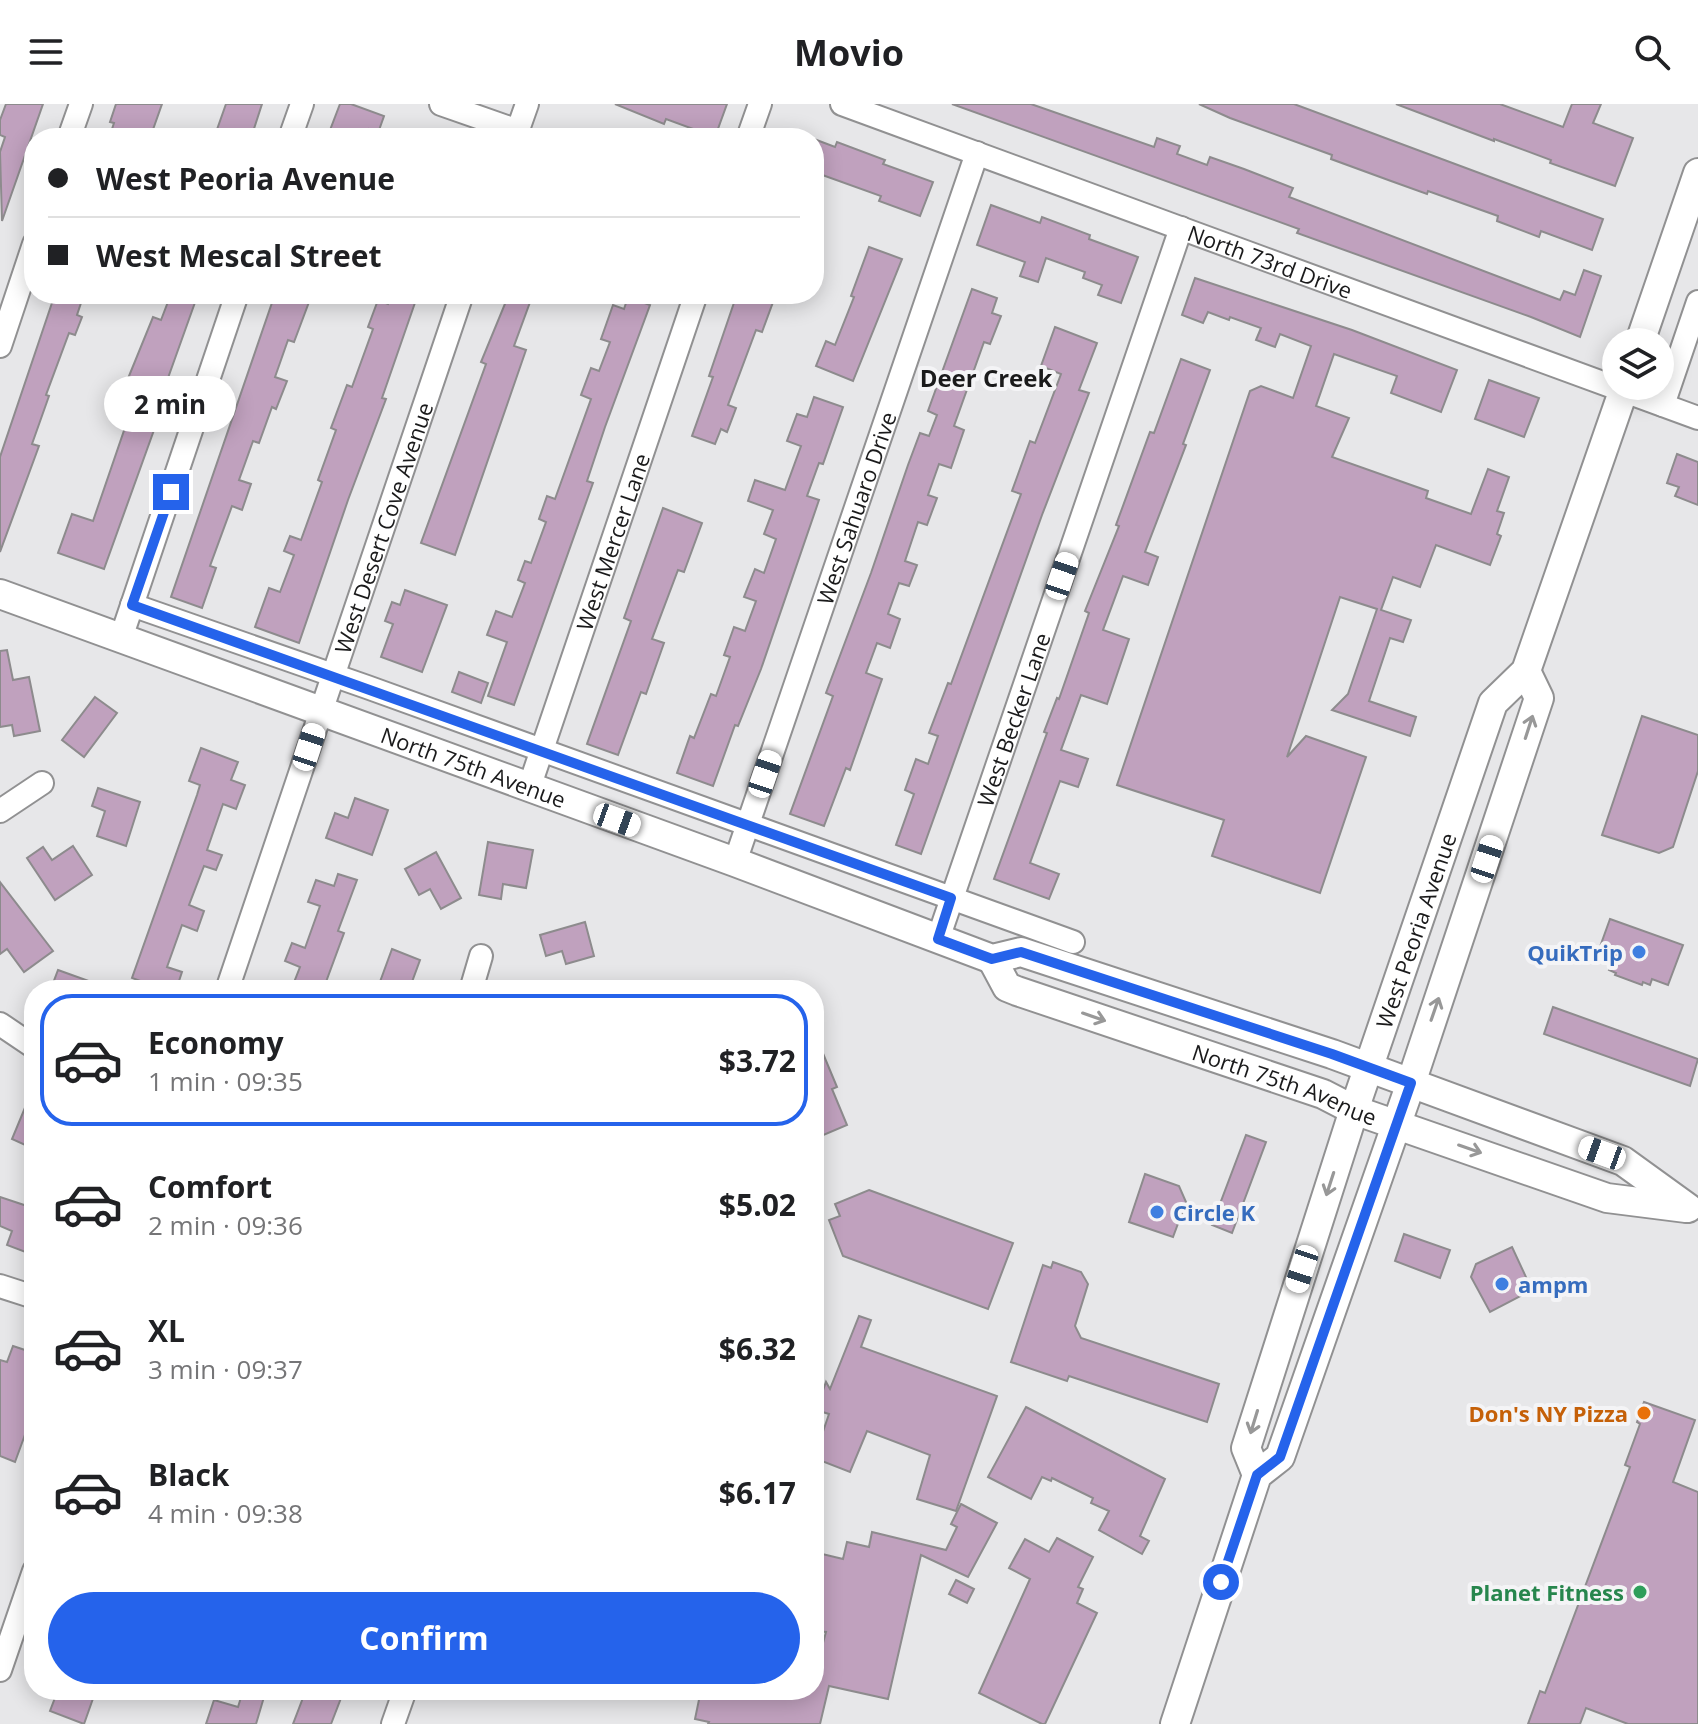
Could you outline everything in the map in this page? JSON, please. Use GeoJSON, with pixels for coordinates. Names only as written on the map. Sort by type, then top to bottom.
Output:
{"type":"FeatureCollection","features":[{"type":"Feature","properties":{"kind":"main road"},"geometry":{"type":"LineString","coordinates":[[1645,328],[1698,173]]}},
{"type":"Feature","properties":{"kind":"main road","name":"West Peoria Avenue"},"geometry":{"type":"LineString","coordinates":[[1257,1475],[1246,1448],[1354,1110],[1493,703],[1526,671],[1620,400]]}},
{"type":"Feature","properties":{"kind":"main road","name":"North 75th Avenue"},"geometry":{"type":"LineString","coordinates":[[0,594],[992,959],[1021,952],[1369,1067],[1623,1161],[1693,1210]]}},
{"type":"Feature","properties":{"kind":"main road","name":"West Peoria Avenue"},"geometry":{"type":"LineString","coordinates":[[1175,1724],[1257,1475],[1280,1457],[1411,1083],[1511,784],[1539,698],[1526,671]]}},
{"type":"Feature","properties":{"kind":"main road"},"geometry":{"type":"LineString","coordinates":[[1470,770],[1511,784]]}},
{"type":"Feature","properties":{"kind":"main road"},"geometry":{"type":"LineString","coordinates":[[992,959],[1007,987],[1017,991],[1033,982],[1086,991],[1096,977]]}},
{"type":"Feature","properties":{"kind":"main road","name":"North 75th Avenue"},"geometry":{"type":"LineString","coordinates":[[1017,991],[1323,1094],[1354,1110],[1607,1198],[1693,1210]]}},
{"type":"Feature","properties":{"kind":"street"},"geometry":{"type":"LineString","coordinates":[[73,128],[81,104]]}},
{"type":"Feature","properties":{"kind":"street"},"geometry":{"type":"LineString","coordinates":[[294,128],[302,104]]}},
{"type":"Feature","properties":{"kind":"street"},"geometry":{"type":"LineString","coordinates":[[441,104],[499,128]]}},
{"type":"Feature","properties":{"kind":"street"},"geometry":{"type":"LineString","coordinates":[[518,128],[527,104]]}},
{"type":"Feature","properties":{"kind":"street"},"geometry":{"type":"LineString","coordinates":[[752,128],[760,104]]}},
{"type":"Feature","properties":{"kind":"street","name":"North 73rd Drive"},"geometry":{"type":"LineString","coordinates":[[842,104],[1602,380]]}},
{"type":"Feature","properties":{"kind":"street","name":"West Sahuaro Drive"},"geometry":{"type":"LineString","coordinates":[[735,862],[977,153]]}},
{"type":"Feature","properties":{"kind":"street","name":"West Becker Lane"},"geometry":{"type":"LineString","coordinates":[[938,939],[1181,228]]}},
{"type":"Feature","properties":{"kind":"street"},"geometry":{"type":"LineString","coordinates":[[0,346],[24,274]]}},
{"type":"Feature","properties":{"kind":"street"},"geometry":{"type":"LineString","coordinates":[[1663,405],[1698,302]]}},
{"type":"Feature","properties":{"kind":"street"},"geometry":{"type":"LineString","coordinates":[[121,638],[234,304]]}},
{"type":"Feature","properties":{"kind":"street","name":"West Desert Cove Avenue"},"geometry":{"type":"LineString","coordinates":[[230,980],[459,304]]}},
{"type":"Feature","properties":{"kind":"street","name":"West Mercer Lane"},"geometry":{"type":"LineString","coordinates":[[529,788],[693,304]]}},
{"type":"Feature","properties":{"kind":"street","name":"North 73rd Drive"},"geometry":{"type":"LineString","coordinates":[[1652,400],[1698,418]]}},
{"type":"Feature","properties":{"kind":"street","name":"North 75th Avenue"},"geometry":{"type":"LineString","coordinates":[[132,605],[1073,942]]}},
{"type":"Feature","properties":{"kind":"street"},"geometry":{"type":"LineString","coordinates":[[0,811],[42,783]]}},
{"type":"Feature","properties":{"kind":"street"},"geometry":{"type":"LineString","coordinates":[[474,980],[481,956]]}},
{"type":"Feature","properties":{"kind":"street"},"geometry":{"type":"LineString","coordinates":[[0,1024],[24,1040]]}},
{"type":"Feature","properties":{"kind":"street"},"geometry":{"type":"LineString","coordinates":[[0,1286],[24,1294]]}},
{"type":"Feature","properties":{"kind":"street"},"geometry":{"type":"LineString","coordinates":[[0,1670],[24,1600]]}},
{"type":"Feature","properties":{"kind":"street"},"geometry":{"type":"LineString","coordinates":[[393,1724],[401,1700]]}},
{"type":"Feature","properties":{"kind":"building"},"geometry":{"type":"Polygon","coordinates":[[[6,104],[43,104],[35,128],[24,128],[24,158],[2,221],[0,152],[5,137],[0,135],[0,120],[6,104]]]}},
{"type":"Feature","properties":{"kind":"building"},"geometry":{"type":"Polygon","coordinates":[[[116,104],[162,104],[154,128],[112,128],[114,123],[110,122],[116,104]]]}},
{"type":"Feature","properties":{"kind":"building"},"geometry":{"type":"Polygon","coordinates":[[[226,104],[262,104],[254,128],[218,128],[226,104]]]}},
{"type":"Feature","properties":{"kind":"building"},"geometry":{"type":"Polygon","coordinates":[[[340,104],[351,104],[384,116],[380,128],[331,128],[340,104]]]}},
{"type":"Feature","properties":{"kind":"building"},"geometry":{"type":"Polygon","coordinates":[[[615,104],[727,104],[718,128],[690,128],[666,119],[664,124],[615,104]]]}},
{"type":"Feature","properties":{"kind":"building"},"geometry":{"type":"Polygon","coordinates":[[[952,104],[1031,104],[1154,147],[1157,138],[1180,146],[1177,154],[1207,165],[1210,157],[1244,169],[1293,188],[1289,197],[1560,300],[1564,291],[1575,295],[1584,270],[1601,276],[1580,337],[1297,233],[1299,229],[952,104]]]}},
{"type":"Feature","properties":{"kind":"building"},"geometry":{"type":"Polygon","coordinates":[[[1199,104],[1294,104],[1603,219],[1592,250],[1541,231],[1539,237],[1497,221],[1498,216],[1331,159],[1332,155],[1199,104]]]}},
{"type":"Feature","properties":{"kind":"building"},"geometry":{"type":"Polygon","coordinates":[[[1396,104],[1500,104],[1563,127],[1572,104],[1601,104],[1593,123],[1633,138],[1615,186],[1396,104]]]}},
{"type":"Feature","properties":{"kind":"building"},"geometry":{"type":"Polygon","coordinates":[[[837,142],[885,160],[883,164],[933,182],[920,216],[879,201],[881,196],[824,176],[824,143],[835,147],[837,142]]]}},
{"type":"Feature","properties":{"kind":"building"},"geometry":{"type":"Polygon","coordinates":[[[991,205],[1040,223],[1042,217],[1138,257],[1121,303],[1098,295],[1102,285],[1083,278],[1085,272],[1046,258],[1038,282],[1020,276],[1025,262],[977,245],[991,205]]]}},
{"type":"Feature","properties":{"kind":"building"},"geometry":{"type":"Polygon","coordinates":[[[869,247],[902,259],[853,381],[816,366],[826,341],[835,345],[869,247]]]}},
{"type":"Feature","properties":{"kind":"building"},"geometry":{"type":"Polygon","coordinates":[[[1195,278],[1352,330],[1457,370],[1441,412],[1391,393],[1397,376],[1334,354],[1316,406],[1349,418],[1332,457],[1428,491],[1426,498],[1471,514],[1488,469],[1509,477],[1497,511],[1504,513],[1497,534],[1501,536],[1490,565],[1436,545],[1420,587],[1393,577],[1381,610],[1411,620],[1403,642],[1390,638],[1369,701],[1416,717],[1410,736],[1332,710],[1348,694],[1377,609],[1340,597],[1287,757],[1306,736],[1366,757],[1320,893],[1212,856],[1224,820],[1117,785],[1250,391],[1261,386],[1293,398],[1311,346],[1280,334],[1275,347],[1256,340],[1261,328],[1230,317],[1229,320],[1208,312],[1203,323],[1182,315],[1195,278]]]}},
{"type":"Feature","properties":{"kind":"building"},"geometry":{"type":"Polygon","coordinates":[[[972,289],[997,298],[992,313],[1001,316],[990,344],[984,342],[954,426],[964,430],[951,468],[939,464],[928,495],[937,498],[927,525],[918,522],[905,561],[917,565],[909,586],[899,583],[888,614],[900,619],[890,648],[877,643],[866,673],[882,679],[850,770],[846,768],[824,826],[790,814],[833,696],[826,693],[908,465],[920,433],[929,436],[937,415],[928,411],[972,289]]]}},
{"type":"Feature","properties":{"kind":"building"},"geometry":{"type":"Polygon","coordinates":[[[52,304],[81,304],[77,315],[82,317],[75,335],[69,333],[46,395],[49,396],[32,444],[39,446],[0,552],[0,457],[52,304]]]}},
{"type":"Feature","properties":{"kind":"building"},"geometry":{"type":"Polygon","coordinates":[[[167,304],[194,304],[168,378],[172,380],[104,569],[58,553],[72,514],[93,521],[130,413],[116,408],[153,317],[161,320],[167,304]]]}},
{"type":"Feature","properties":{"kind":"building"},"geometry":{"type":"Polygon","coordinates":[[[272,304],[308,304],[294,342],[288,340],[275,377],[287,381],[276,409],[272,407],[259,443],[253,441],[239,480],[251,484],[242,510],[232,506],[210,566],[216,568],[202,608],[171,597],[272,304]]]}},
{"type":"Feature","properties":{"kind":"building"},"geometry":{"type":"Polygon","coordinates":[[[377,304],[415,304],[382,398],[386,399],[299,643],[255,627],[269,588],[280,592],[294,555],[284,551],[290,536],[301,540],[322,482],[318,480],[336,430],[331,428],[347,385],[352,387],[373,329],[368,327],[377,304]]]}},
{"type":"Feature","properties":{"kind":"building"},"geometry":{"type":"Polygon","coordinates":[[[505,304],[529,304],[514,346],[526,350],[455,555],[421,543],[486,364],[481,362],[505,304]]]}},
{"type":"Feature","properties":{"kind":"building"},"geometry":{"type":"Polygon","coordinates":[[[626,304],[650,305],[587,481],[593,483],[514,705],[488,696],[507,642],[487,635],[496,611],[512,617],[525,583],[518,580],[525,561],[531,563],[546,522],[539,519],[547,496],[555,499],[591,399],[581,395],[591,368],[599,371],[610,342],[601,339],[613,305],[624,309],[626,304]]]}},
{"type":"Feature","properties":{"kind":"building"},"geometry":{"type":"Polygon","coordinates":[[[734,304],[772,304],[762,332],[756,330],[728,405],[736,408],[727,432],[721,429],[715,444],[692,436],[713,377],[709,376],[734,304]]]}},
{"type":"Feature","properties":{"kind":"building"},"geometry":{"type":"Polygon","coordinates":[[[1055,327],[1097,343],[1079,390],[1089,393],[921,854],[896,845],[914,794],[905,790],[916,759],[928,764],[938,736],[929,733],[948,683],[951,684],[1021,494],[1012,491],[1030,441],[1035,443],[1061,374],[1041,366],[1055,327]]]}},
{"type":"Feature","properties":{"kind":"building"},"geometry":{"type":"Polygon","coordinates":[[[1181,359],[1210,370],[1183,444],[1186,445],[1145,552],[1158,557],[1148,585],[1123,576],[1103,630],[1129,639],[1107,704],[1081,695],[1061,750],[1088,759],[1078,787],[1060,781],[1030,863],[1059,874],[1049,899],[994,879],[1089,613],[1085,611],[1119,526],[1116,525],[1150,432],[1154,433],[1181,359]]]}},
{"type":"Feature","properties":{"kind":"building"},"geometry":{"type":"Polygon","coordinates":[[[1489,380],[1539,398],[1524,437],[1475,419],[1489,380]]]}},
{"type":"Feature","properties":{"kind":"building"},"geometry":{"type":"Polygon","coordinates":[[[814,397],[843,407],[823,464],[819,463],[807,496],[819,500],[761,669],[738,726],[735,725],[713,786],[677,773],[690,736],[694,738],[711,694],[716,696],[730,657],[724,655],[734,627],[745,631],[756,601],[744,597],[755,569],[764,573],[776,539],[764,534],[773,510],[748,501],[755,480],[785,490],[801,446],[787,441],[797,414],[807,417],[814,397]]]}},
{"type":"Feature","properties":{"kind":"building"},"geometry":{"type":"Polygon","coordinates":[[[1677,454],[1698,462],[1698,505],[1675,496],[1679,487],[1667,483],[1677,454]]]}},
{"type":"Feature","properties":{"kind":"building"},"geometry":{"type":"Polygon","coordinates":[[[663,508],[702,523],[684,572],[678,570],[652,639],[664,643],[646,694],[641,692],[618,755],[587,744],[631,621],[624,618],[663,508]]]}},
{"type":"Feature","properties":{"kind":"building"},"geometry":{"type":"Polygon","coordinates":[[[405,590],[447,605],[422,672],[381,657],[393,624],[385,621],[392,602],[400,605],[405,590]]]}},
{"type":"Feature","properties":{"kind":"building"},"geometry":{"type":"Polygon","coordinates":[[[7,650],[13,680],[29,677],[40,731],[14,736],[12,725],[0,727],[0,651],[7,650]]]}},
{"type":"Feature","properties":{"kind":"building"},"geometry":{"type":"Polygon","coordinates":[[[459,672],[488,683],[481,703],[452,692],[459,672]]]}},
{"type":"Feature","properties":{"kind":"building"},"geometry":{"type":"Polygon","coordinates":[[[95,697],[117,713],[84,757],[62,740],[95,697]]]}},
{"type":"Feature","properties":{"kind":"building"},"geometry":{"type":"Polygon","coordinates":[[[1642,716],[1698,735],[1698,771],[1673,847],[1659,853],[1602,835],[1642,716]]]}},
{"type":"Feature","properties":{"kind":"building"},"geometry":{"type":"Polygon","coordinates":[[[201,748],[238,762],[231,780],[245,785],[236,809],[223,804],[207,850],[222,855],[216,870],[204,866],[189,905],[204,911],[197,931],[182,925],[167,967],[182,972],[179,980],[138,980],[132,978],[200,785],[189,781],[201,748]]]}},
{"type":"Feature","properties":{"kind":"building"},"geometry":{"type":"Polygon","coordinates":[[[98,788],[140,802],[126,846],[97,836],[105,811],[92,806],[98,788]]]}},
{"type":"Feature","properties":{"kind":"building"},"geometry":{"type":"Polygon","coordinates":[[[355,798],[388,810],[372,855],[326,838],[335,813],[348,818],[355,798]]]}},
{"type":"Feature","properties":{"kind":"building"},"geometry":{"type":"Polygon","coordinates":[[[488,842],[533,850],[526,888],[503,884],[501,899],[479,895],[488,842]]]}},
{"type":"Feature","properties":{"kind":"building"},"geometry":{"type":"Polygon","coordinates":[[[73,846],[92,875],[55,900],[27,858],[43,847],[52,860],[73,846]]]}},
{"type":"Feature","properties":{"kind":"building"},"geometry":{"type":"Polygon","coordinates":[[[436,852],[461,898],[441,909],[430,889],[419,895],[405,869],[436,852]]]}},
{"type":"Feature","properties":{"kind":"building"},"geometry":{"type":"Polygon","coordinates":[[[338,874],[357,880],[338,931],[344,933],[327,980],[295,980],[300,967],[285,961],[292,943],[305,948],[320,906],[308,902],[316,880],[334,886],[338,874]]]}},
{"type":"Feature","properties":{"kind":"building"},"geometry":{"type":"Polygon","coordinates":[[[0,882],[53,951],[24,972],[7,949],[0,954],[0,882]]]}},
{"type":"Feature","properties":{"kind":"building","name":"QuikTrip"},"geometry":{"type":"Polygon","coordinates":[[[1610,919],[1683,945],[1668,985],[1652,979],[1650,985],[1643,982],[1642,985],[1615,975],[1609,970],[1611,964],[1596,958],[1610,919]]]}},
{"type":"Feature","properties":{"kind":"building"},"geometry":{"type":"Polygon","coordinates":[[[585,922],[594,956],[566,964],[562,951],[546,956],[540,935],[585,922]]]}},
{"type":"Feature","properties":{"kind":"building"},"geometry":{"type":"Polygon","coordinates":[[[392,949],[420,960],[413,980],[381,980],[392,949]]]}},
{"type":"Feature","properties":{"kind":"building"},"geometry":{"type":"Polygon","coordinates":[[[58,970],[86,980],[54,980],[58,970]]]}},
{"type":"Feature","properties":{"kind":"building"},"geometry":{"type":"Polygon","coordinates":[[[1553,1007],[1698,1059],[1690,1086],[1544,1034],[1553,1007]]]}},
{"type":"Feature","properties":{"kind":"building"},"geometry":{"type":"Polygon","coordinates":[[[824,1056],[837,1087],[832,1089],[847,1125],[824,1135],[824,1056]]]}},
{"type":"Feature","properties":{"kind":"building"},"geometry":{"type":"Polygon","coordinates":[[[24,1110],[24,1144],[12,1139],[24,1110]]]}},
{"type":"Feature","properties":{"kind":"building","name":"Circle K"},"geometry":{"type":"Polygon","coordinates":[[[1246,1135],[1266,1142],[1232,1233],[1212,1225],[1246,1135]]]}},
{"type":"Feature","properties":{"kind":"building","name":"Circle K"},"geometry":{"type":"Polygon","coordinates":[[[1145,1174],[1179,1186],[1186,1202],[1173,1237],[1129,1222],[1145,1174]]]}},
{"type":"Feature","properties":{"kind":"building"},"geometry":{"type":"Polygon","coordinates":[[[869,1190],[1013,1243],[988,1309],[843,1256],[829,1220],[840,1216],[835,1204],[869,1190]]]}},
{"type":"Feature","properties":{"kind":"building"},"geometry":{"type":"Polygon","coordinates":[[[0,1197],[24,1205],[24,1251],[7,1245],[12,1231],[0,1226],[0,1197]]]}},
{"type":"Feature","properties":{"kind":"building"},"geometry":{"type":"Polygon","coordinates":[[[1404,1234],[1450,1250],[1440,1278],[1395,1261],[1404,1234]]]}},
{"type":"Feature","properties":{"kind":"building","name":"ampm"},"geometry":{"type":"Polygon","coordinates":[[[1512,1247],[1532,1290],[1490,1312],[1471,1277],[1476,1264],[1512,1247]]]}},
{"type":"Feature","properties":{"kind":"building"},"geometry":{"type":"Polygon","coordinates":[[[1053,1262],[1081,1272],[1088,1284],[1075,1326],[1081,1338],[1219,1384],[1207,1422],[1069,1376],[1067,1381],[1011,1362],[1043,1265],[1051,1268],[1053,1262]]]}},
{"type":"Feature","properties":{"kind":"building"},"geometry":{"type":"Polygon","coordinates":[[[859,1316],[871,1320],[861,1347],[997,1396],[956,1511],[917,1499],[930,1455],[867,1431],[850,1472],[824,1462],[824,1429],[829,1414],[824,1412],[826,1382],[830,1389],[859,1316]]]}},
{"type":"Feature","properties":{"kind":"building"},"geometry":{"type":"Polygon","coordinates":[[[13,1346],[24,1350],[24,1437],[15,1462],[0,1456],[0,1360],[7,1362],[13,1346]]]}},
{"type":"Feature","properties":{"kind":"building","name":"Planet Fitness"},"geometry":{"type":"Polygon","coordinates":[[[1644,1402],[1695,1420],[1673,1482],[1698,1492],[1698,1724],[1628,1724],[1586,1708],[1580,1724],[1528,1724],[1540,1691],[1545,1693],[1630,1467],[1625,1465],[1640,1424],[1637,1422],[1644,1402]]]}},
{"type":"Feature","properties":{"kind":"building"},"geometry":{"type":"Polygon","coordinates":[[[1026,1407],[1165,1479],[1140,1536],[1149,1541],[1142,1554],[1099,1530],[1109,1511],[1091,1503],[1093,1498],[1052,1478],[1051,1481],[1042,1477],[1031,1499],[988,1477],[1026,1407]]]}},
{"type":"Feature","properties":{"kind":"building"},"geometry":{"type":"Polygon","coordinates":[[[961,1504],[997,1523],[968,1577],[921,1555],[888,1699],[829,1686],[820,1724],[708,1724],[695,1719],[699,1700],[824,1700],[824,1554],[843,1559],[847,1542],[869,1547],[872,1532],[946,1550],[957,1527],[951,1524],[961,1504]]]}},
{"type":"Feature","properties":{"kind":"building"},"geometry":{"type":"Polygon","coordinates":[[[1057,1538],[1093,1557],[1078,1587],[1083,1589],[1077,1603],[1097,1613],[1045,1724],[1042,1724],[979,1693],[1030,1579],[1009,1568],[1025,1539],[1049,1552],[1057,1538]]]}},
{"type":"Feature","properties":{"kind":"building"},"geometry":{"type":"Polygon","coordinates":[[[956,1580],[974,1589],[967,1603],[949,1594],[956,1580]]]}},
{"type":"Feature","properties":{"kind":"building"},"geometry":{"type":"Polygon","coordinates":[[[54,1700],[92,1700],[84,1724],[50,1711],[54,1700]]]}},
{"type":"Feature","properties":{"kind":"building"},"geometry":{"type":"Polygon","coordinates":[[[214,1700],[238,1707],[240,1700],[263,1700],[256,1724],[206,1724],[214,1700]]]}},
{"type":"Feature","properties":{"kind":"building"},"geometry":{"type":"Polygon","coordinates":[[[302,1700],[340,1700],[331,1724],[293,1724],[302,1700]]]}},
{"type":"Feature","properties":{"kind":"place","name":"QuikTrip"},"geometry":{"type":"Point","coordinates":[1639,952]}},
{"type":"Feature","properties":{"kind":"place","name":"Circle K"},"geometry":{"type":"Point","coordinates":[1157,1212]}},
{"type":"Feature","properties":{"kind":"place","name":"ampm"},"geometry":{"type":"Point","coordinates":[1502,1284]}},
{"type":"Feature","properties":{"kind":"place","name":"Don's NY Pizza"},"geometry":{"type":"Point","coordinates":[1644,1413]}},
{"type":"Feature","properties":{"kind":"place","name":"Planet Fitness"},"geometry":{"type":"Point","coordinates":[1640,1592]}},
{"type":"Feature","properties":{"kind":"district","name":"Deer Creek"},"geometry":{"type":"Point","coordinates":[986,377]}},
{"type":"Feature","properties":{"kind":"route"},"geometry":{"type":"LineString","coordinates":[[171,492],[132,605],[951,898],[938,939],[992,959],[1021,952],[1411,1083],[1280,1457],[1257,1475],[1221,1582]]}}]}
